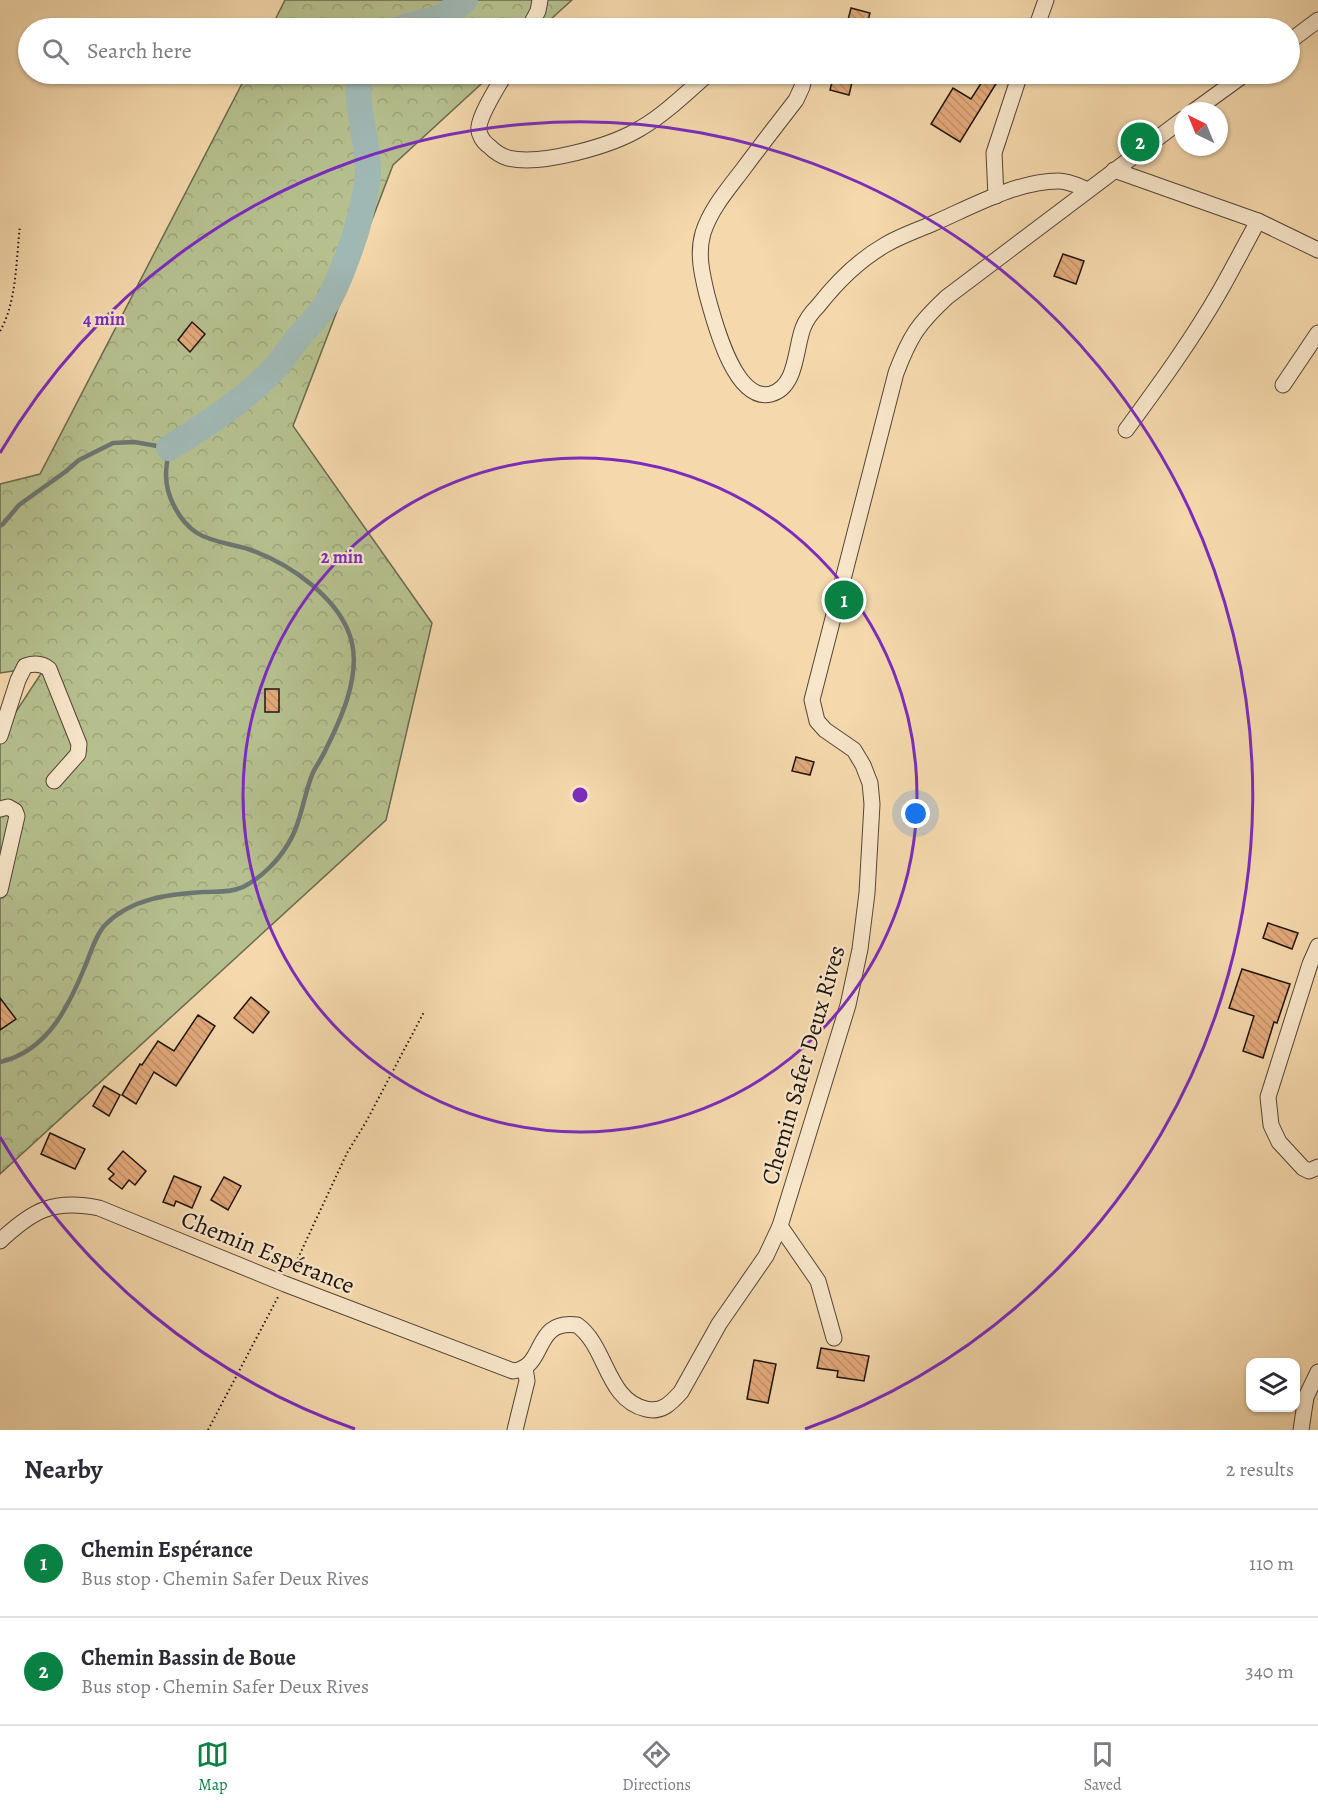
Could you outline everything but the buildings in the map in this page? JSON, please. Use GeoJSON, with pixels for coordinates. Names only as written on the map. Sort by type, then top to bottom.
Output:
{"type":"FeatureCollection","features":[{"type":"Feature","properties":{"kind":"street"},"geometry":{"type":"LineString","coordinates":[[534,18],[540,0]]}},
{"type":"Feature","properties":{"kind":"street"},"geometry":{"type":"LineString","coordinates":[[1040,18],[1046,0]]}},
{"type":"Feature","properties":{"kind":"street"},"geometry":{"type":"LineString","coordinates":[[1300,34],[1318,20]]}},
{"type":"Feature","properties":{"kind":"street"},"geometry":{"type":"LineString","coordinates":[[500,84],[479,125],[481,138],[502,155],[518,159],[560,156],[615,140],[640,129],[676,103],[697,84]]}},
{"type":"Feature","properties":{"kind":"street"},"geometry":{"type":"LineString","coordinates":[[803,84],[796,100],[721,198],[710,216],[703,234],[700,252],[701,271],[724,348],[743,383],[752,391],[770,395],[787,382],[804,325],[837,285],[862,261],[885,245],[996,196],[1034,184],[1065,181],[1088,190]]}},
{"type":"Feature","properties":{"kind":"street"},"geometry":{"type":"LineString","coordinates":[[996,196],[994,153],[1017,84]]}},
{"type":"Feature","properties":{"kind":"street"},"geometry":{"type":"LineString","coordinates":[[1206,102],[1231,84]]}},
{"type":"Feature","properties":{"kind":"street","name":"Chemin Safer Deux Rives"},"geometry":{"type":"LineString","coordinates":[[525,1368],[531,1363],[551,1331],[559,1325],[577,1325],[589,1336],[615,1386],[630,1403],[639,1408],[651,1410],[665,1408],[681,1392],[718,1324],[766,1256],[780,1226],[848,1005],[860,949],[867,893],[872,804],[870,783],[864,765],[854,750],[825,730],[817,721],[812,700],[896,373],[915,329],[946,297],[1174,126]]}},
{"type":"Feature","properties":{"kind":"street"},"geometry":{"type":"LineString","coordinates":[[1114,170],[1258,221],[1318,250]]}},
{"type":"Feature","properties":{"kind":"street"},"geometry":{"type":"LineString","coordinates":[[1126,430],[1176,360],[1214,301],[1258,221]]}},
{"type":"Feature","properties":{"kind":"street"},"geometry":{"type":"LineString","coordinates":[[1283,385],[1318,333]]}},
{"type":"Feature","properties":{"kind":"street"},"geometry":{"type":"LineString","coordinates":[[0,736],[18,680],[25,666],[44,665],[49,669],[79,744],[78,754],[54,782]]}},
{"type":"Feature","properties":{"kind":"street"},"geometry":{"type":"LineString","coordinates":[[0,809],[8,807],[15,811],[17,816],[0,890]]}},
{"type":"Feature","properties":{"kind":"street"},"geometry":{"type":"LineString","coordinates":[[1318,946],[1268,1096],[1271,1125],[1279,1142],[1303,1168],[1309,1171],[1318,1167]]}},
{"type":"Feature","properties":{"kind":"street","name":"Chemin Espérance"},"geometry":{"type":"LineString","coordinates":[[0,1241],[38,1211],[60,1205],[79,1204],[99,1208],[285,1284],[508,1370],[517,1371],[525,1368]]}},
{"type":"Feature","properties":{"kind":"street"},"geometry":{"type":"LineString","coordinates":[[780,1226],[818,1281],[834,1338]]}},
{"type":"Feature","properties":{"kind":"street"},"geometry":{"type":"LineString","coordinates":[[515,1430],[527,1381],[525,1368]]}},
{"type":"Feature","properties":{"kind":"street"},"geometry":{"type":"LineString","coordinates":[[1301,1430],[1306,1397],[1318,1372]]}},
{"type":"Feature","properties":{"kind":"path"},"geometry":{"type":"LineString","coordinates":[[0,331],[12,300],[20,226]]}},
{"type":"Feature","properties":{"kind":"path"},"geometry":{"type":"LineString","coordinates":[[208,1430],[285,1284],[347,1153],[366,1122],[423,1012]]}},
{"type":"Feature","properties":{"kind":"green space"},"geometry":{"type":"Polygon","coordinates":[[[285,0],[572,0],[552,18],[276,18],[285,0]]]}},
{"type":"Feature","properties":{"kind":"green space"},"geometry":{"type":"Polygon","coordinates":[[[242,84],[481,84],[393,165],[293,426],[432,623],[386,820],[0,1174],[0,736],[46,666],[0,673],[0,484],[40,474],[242,84]]]}},
{"type":"Feature","properties":{"kind":"waterway"},"geometry":{"type":"LineString","coordinates":[[438,18],[465,0]]}},
{"type":"Feature","properties":{"kind":"waterway"},"geometry":{"type":"LineString","coordinates":[[169,448],[225,411],[263,380],[278,365],[328,302],[356,232],[364,203],[368,161],[360,111],[359,84]]}},
{"type":"Feature","properties":{"kind":"waterway"},"geometry":{"type":"LineString","coordinates":[[0,526],[19,505],[79,460],[113,443],[134,442],[169,448],[166,475],[168,491],[179,515],[190,528],[215,541],[264,555],[312,585],[326,598],[346,627],[354,657],[351,685],[342,713],[312,775],[292,836],[274,863],[263,874],[238,889],[164,896],[138,903],[116,916],[99,933],[72,995],[55,1025],[31,1048],[0,1062]]}},
{"type":"Feature","properties":{"kind":"place","name":"Chemin Bassin de Boue"},"geometry":{"type":"Point","coordinates":[1140,142]}},
{"type":"Feature","properties":{"kind":"place","name":"Chemin Espérance"},"geometry":{"type":"Point","coordinates":[844,600]}}]}
